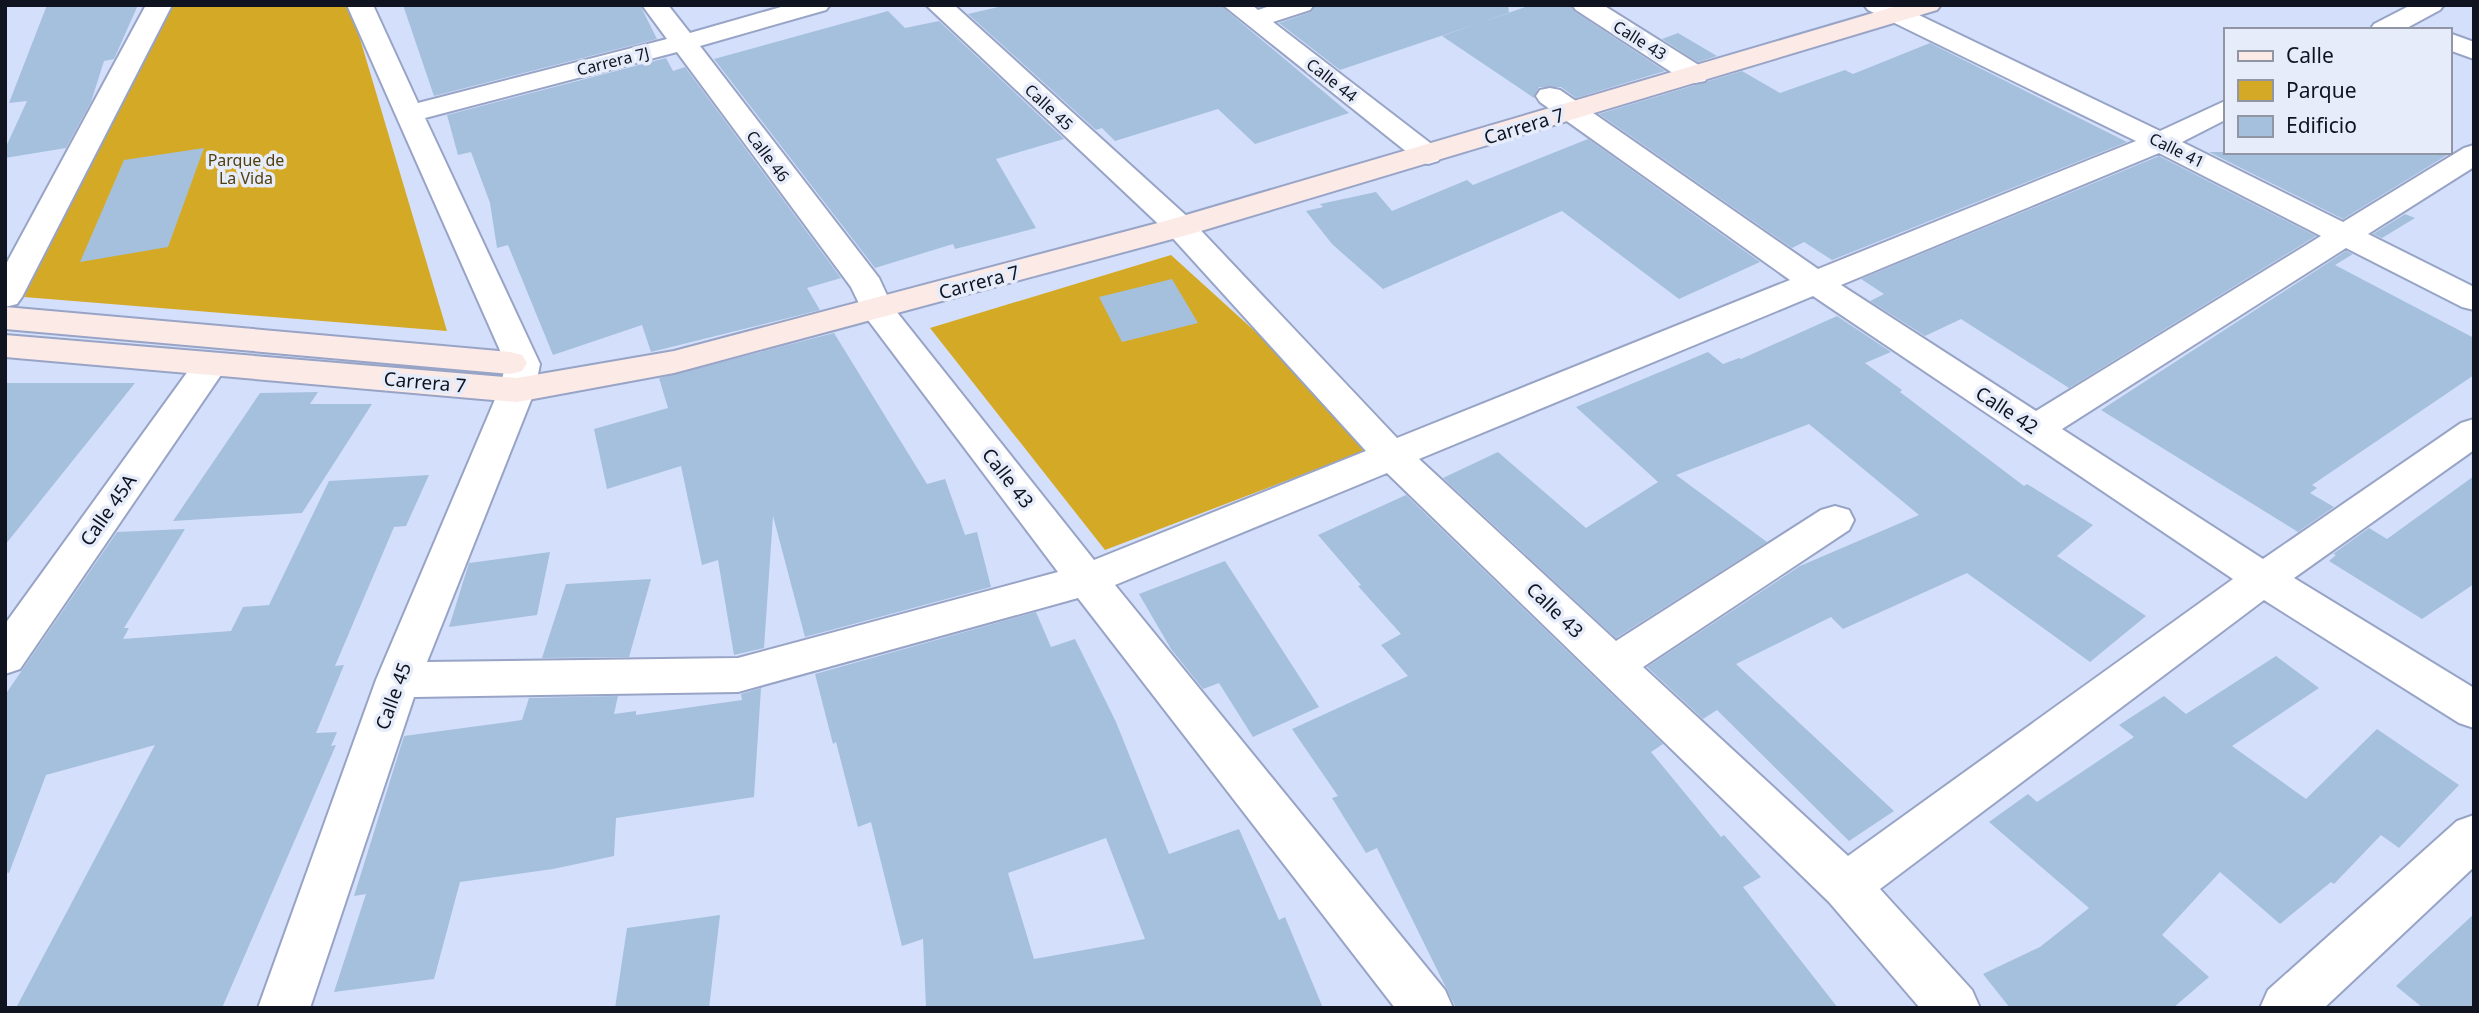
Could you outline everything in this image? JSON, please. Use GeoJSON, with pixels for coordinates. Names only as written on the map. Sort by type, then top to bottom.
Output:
{"type":"FeatureCollection","features":[{"type":"Feature","properties":{"kind":"street"},"geometry":{"type":"LineString","coordinates":[[5,297],[159,5]]}},
{"type":"Feature","properties":{"kind":"street"},"geometry":{"type":"LineString","coordinates":[[360,5],[520,377]]}},
{"type":"Feature","properties":{"kind":"street","name":"Calle 46"},"geometry":{"type":"LineString","coordinates":[[655,5],[872,297]]}},
{"type":"Feature","properties":{"kind":"street","name":"Carrera 7J"},"geometry":{"type":"LineString","coordinates":[[408,114],[683,43],[817,5]]}},
{"type":"Feature","properties":{"kind":"street","name":"Calle 45"},"geometry":{"type":"LineString","coordinates":[[939,5],[1170,218]]}},
{"type":"Feature","properties":{"kind":"street"},"geometry":{"type":"LineString","coordinates":[[1245,12],[1301,5]]}},
{"type":"Feature","properties":{"kind":"street","name":"Calle 43"},"geometry":{"type":"LineString","coordinates":[[1585,5],[1683,67]]}},
{"type":"Feature","properties":{"kind":"street","name":"Carrera 7"},"geometry":{"type":"LineString","coordinates":[[1683,67],[1854,5]]}},
{"type":"Feature","properties":{"kind":"street","name":"Carrera 7"},"geometry":{"type":"LineString","coordinates":[[5,346],[211,364],[520,377],[674,362],[872,297],[1170,218],[1887,10],[1928,5]]}},
{"type":"Feature","properties":{"kind":"street"},"geometry":{"type":"LineString","coordinates":[[2403,27],[2431,5]]}},
{"type":"Feature","properties":{"kind":"street","name":"Calle 41"},"geometry":{"type":"LineString","coordinates":[[1887,10],[2160,142],[2474,300]]}},
{"type":"Feature","properties":{"kind":"street","name":"Calle 44"},"geometry":{"type":"LineString","coordinates":[[1245,12],[1418,147]]}},
{"type":"Feature","properties":{"kind":"street"},"geometry":{"type":"LineString","coordinates":[[2451,42],[2474,51]]}},
{"type":"Feature","properties":{"kind":"street","name":"Calle 42"},"geometry":{"type":"LineString","coordinates":[[1561,104],[1814,282],[2035,429],[2263,579],[2474,710]]}},
{"type":"Feature","properties":{"kind":"street"},"geometry":{"type":"LineString","coordinates":[[398,680],[738,676],[1087,580],[2160,142],[2224,110]]}},
{"type":"Feature","properties":{"kind":"street"},"geometry":{"type":"LineString","coordinates":[[2035,429],[2474,154]]}},
{"type":"Feature","properties":{"kind":"street","name":"Calle 43"},"geometry":{"type":"LineString","coordinates":[[1170,218],[1392,456],[1846,886],[1954,1008]]}},
{"type":"Feature","properties":{"kind":"street","name":"Calle 43"},"geometry":{"type":"LineString","coordinates":[[872,297],[1087,580],[1427,1008]]}},
{"type":"Feature","properties":{"kind":"street","name":"Carrera 7"},"geometry":{"type":"LineString","coordinates":[[5,318],[520,377]]}},
{"type":"Feature","properties":{"kind":"street","name":"Calle 45A"},"geometry":{"type":"LineString","coordinates":[[5,657],[211,364]]}},
{"type":"Feature","properties":{"kind":"street","name":"Calle 45"},"geometry":{"type":"LineString","coordinates":[[284,1008],[398,680],[520,377]]}},
{"type":"Feature","properties":{"kind":"street"},"geometry":{"type":"LineString","coordinates":[[1846,886],[2263,579],[2474,432]]}},
{"type":"Feature","properties":{"kind":"street"},"geometry":{"type":"LineString","coordinates":[[1613,665],[1835,520]]}},
{"type":"Feature","properties":{"kind":"street"},"geometry":{"type":"LineString","coordinates":[[2286,1008],[2474,836]]}},
{"type":"Feature","properties":{"kind":"green space","name":"Parque de La Vida"},"geometry":{"type":"Polygon","coordinates":[[[165,5],[350,5],[447,331],[24,297],[165,5]]]}},
{"type":"Feature","properties":{"kind":"green space"},"geometry":{"type":"Polygon","coordinates":[[[1171,255],[1380,445],[1105,550],[930,328],[1171,255]]]}},
{"type":"Feature","properties":{"kind":"building"},"geometry":{"type":"Polygon","coordinates":[[[47,5],[138,5],[114,59],[104,61],[91,102],[66,148],[5,158],[5,149],[27,101],[9,103],[47,5]]]}},
{"type":"Feature","properties":{"kind":"building"},"geometry":{"type":"Polygon","coordinates":[[[403,5],[640,5],[657,39],[434,96],[403,5]]]}},
{"type":"Feature","properties":{"kind":"building"},"geometry":{"type":"Polygon","coordinates":[[[1007,5],[1220,5],[1349,113],[1255,144],[1218,109],[1115,141],[1102,128],[1096,130],[968,14],[1007,5]]]}},
{"type":"Feature","properties":{"kind":"building"},"geometry":{"type":"Polygon","coordinates":[[[1316,5],[1508,5],[1509,13],[1340,70],[1279,23],[1311,12],[1316,5]]]}},
{"type":"Feature","properties":{"kind":"building"},"geometry":{"type":"Polygon","coordinates":[[[1531,5],[1570,5],[1575,12],[1665,71],[1576,98],[1561,87],[1539,87],[1534,98],[1442,36],[1531,5]]]}},
{"type":"Feature","properties":{"kind":"building"},"geometry":{"type":"Polygon","coordinates":[[[888,11],[905,28],[939,21],[1064,139],[996,159],[1036,228],[955,249],[953,244],[875,268],[714,59],[888,11]]]}},
{"type":"Feature","properties":{"kind":"building"},"geometry":{"type":"Polygon","coordinates":[[[1678,33],[1717,56],[1698,62],[1662,39],[1678,33]]]}},
{"type":"Feature","properties":{"kind":"building"},"geometry":{"type":"Polygon","coordinates":[[[1930,43],[2127,142],[1832,260],[1804,242],[1792,248],[1599,114],[1742,71],[1780,93],[1845,70],[1853,74],[1930,43]]]}},
{"type":"Feature","properties":{"kind":"building"},"geometry":{"type":"Polygon","coordinates":[[[666,58],[673,71],[685,67],[841,278],[807,288],[820,310],[651,352],[642,325],[553,355],[508,245],[497,248],[490,203],[471,152],[458,155],[447,115],[666,58]]]}},
{"type":"Feature","properties":{"kind":"building"},"geometry":{"type":"Polygon","coordinates":[[[1588,139],[1760,262],[1679,299],[1562,211],[1383,289],[1332,244],[1306,211],[1323,207],[1320,204],[1376,192],[1392,211],[1467,180],[1473,185],[1588,139]]]}},
{"type":"Feature","properties":{"kind":"building"},"geometry":{"type":"Polygon","coordinates":[[[204,148],[168,247],[80,262],[124,160],[204,148]]]}},
{"type":"Feature","properties":{"kind":"building"},"geometry":{"type":"Polygon","coordinates":[[[2209,152],[2449,154],[2343,219],[2209,152]]]}},
{"type":"Feature","properties":{"kind":"building"},"geometry":{"type":"Polygon","coordinates":[[[2159,156],[2316,236],[2069,388],[1961,319],[1925,336],[1870,301],[1884,294],[1861,279],[2159,156]]]}},
{"type":"Feature","properties":{"kind":"building"},"geometry":{"type":"Polygon","coordinates":[[[2405,214],[2415,218],[2382,238],[2373,234],[2405,214]]]}},
{"type":"Feature","properties":{"kind":"building"},"geometry":{"type":"Polygon","coordinates":[[[2346,251],[2353,254],[2335,265],[2474,338],[2474,375],[2312,485],[2317,488],[2310,493],[2334,507],[2298,532],[2101,410],[2346,251]]]}},
{"type":"Feature","properties":{"kind":"building"},"geometry":{"type":"Polygon","coordinates":[[[1172,279],[1198,323],[1122,342],[1099,297],[1172,279]]]}},
{"type":"Feature","properties":{"kind":"building"},"geometry":{"type":"Polygon","coordinates":[[[1837,316],[1891,352],[1865,363],[1902,390],[1900,392],[2024,486],[2027,484],[2093,525],[2057,556],[2146,616],[2090,662],[1967,573],[1843,629],[1831,617],[1736,664],[1894,811],[1849,841],[1717,710],[1703,719],[1647,667],[1800,566],[1919,515],[1809,424],[1676,475],[1767,542],[1616,638],[1443,478],[1498,452],[1586,528],[1658,482],[1576,407],[1708,352],[1723,364],[1741,359],[1837,316]]]}},
{"type":"Feature","properties":{"kind":"building"},"geometry":{"type":"Polygon","coordinates":[[[834,333],[927,484],[945,479],[965,535],[977,532],[991,587],[805,637],[773,516],[764,648],[734,655],[718,560],[702,565],[681,466],[607,489],[594,429],[668,408],[659,378],[834,333]]]}},
{"type":"Feature","properties":{"kind":"building"},"geometry":{"type":"Polygon","coordinates":[[[5,383],[135,383],[5,545],[5,383]]]}},
{"type":"Feature","properties":{"kind":"building"},"geometry":{"type":"Polygon","coordinates":[[[318,392],[310,404],[372,404],[302,513],[173,521],[260,393],[318,392]]]}},
{"type":"Feature","properties":{"kind":"building"},"geometry":{"type":"Polygon","coordinates":[[[429,475],[406,526],[394,527],[335,666],[344,665],[316,733],[337,732],[331,746],[336,745],[222,1008],[16,1008],[155,745],[46,775],[9,873],[5,872],[5,695],[117,532],[185,529],[124,628],[129,628],[123,639],[231,631],[243,607],[269,605],[329,481],[429,475]]]}},
{"type":"Feature","properties":{"kind":"building"},"geometry":{"type":"Polygon","coordinates":[[[2474,476],[2474,584],[2422,619],[2329,561],[2336,555],[2333,554],[2369,528],[2387,539],[2474,476]]]}},
{"type":"Feature","properties":{"kind":"building"},"geometry":{"type":"Polygon","coordinates":[[[1406,495],[1663,744],[1651,752],[1721,837],[1724,835],[1761,877],[1743,887],[1838,1008],[1456,1008],[1377,848],[1366,853],[1332,798],[1338,796],[1292,729],[1408,676],[1381,645],[1401,634],[1358,586],[1361,585],[1318,535],[1406,495]]]}},
{"type":"Feature","properties":{"kind":"building"},"geometry":{"type":"Polygon","coordinates":[[[550,552],[537,615],[449,627],[469,563],[550,552]]]}},
{"type":"Feature","properties":{"kind":"building"},"geometry":{"type":"Polygon","coordinates":[[[1225,561],[1319,707],[1253,737],[1219,683],[1203,689],[1171,649],[1139,594],[1225,561]]]}},
{"type":"Feature","properties":{"kind":"building"},"geometry":{"type":"Polygon","coordinates":[[[651,579],[629,657],[542,658],[566,584],[651,579]]]}},
{"type":"Feature","properties":{"kind":"building"},"geometry":{"type":"Polygon","coordinates":[[[1036,612],[1051,647],[1075,639],[1116,722],[1169,854],[1239,829],[1279,920],[1285,917],[1323,1008],[926,1008],[923,939],[902,946],[871,822],[858,827],[815,674],[1036,612]],[[1106,838],[1008,873],[1034,959],[1145,939],[1106,838]]]}},
{"type":"Feature","properties":{"kind":"building"},"geometry":{"type":"Polygon","coordinates":[[[2276,656],[2319,688],[2232,746],[2306,799],[2377,729],[2459,785],[2399,848],[2381,835],[2334,884],[2331,882],[2280,924],[2220,872],[2162,935],[2209,977],[2173,1008],[2010,1008],[1983,974],[2040,947],[2089,908],[1989,822],[2028,794],[2037,802],[2134,737],[2119,725],[2164,696],[2186,714],[2276,656]]]}},
{"type":"Feature","properties":{"kind":"building"},"geometry":{"type":"Polygon","coordinates":[[[761,688],[754,797],[616,818],[614,856],[553,869],[460,882],[434,979],[334,992],[366,894],[354,896],[404,736],[522,720],[529,698],[618,696],[614,714],[636,711],[636,715],[742,700],[741,694],[761,688]]]}},
{"type":"Feature","properties":{"kind":"building"},"geometry":{"type":"Polygon","coordinates":[[[2474,914],[2474,1008],[2423,1008],[2396,986],[2474,914]]]}},
{"type":"Feature","properties":{"kind":"building"},"geometry":{"type":"Polygon","coordinates":[[[720,915],[709,1008],[615,1008],[627,928],[720,915]]]}}]}
